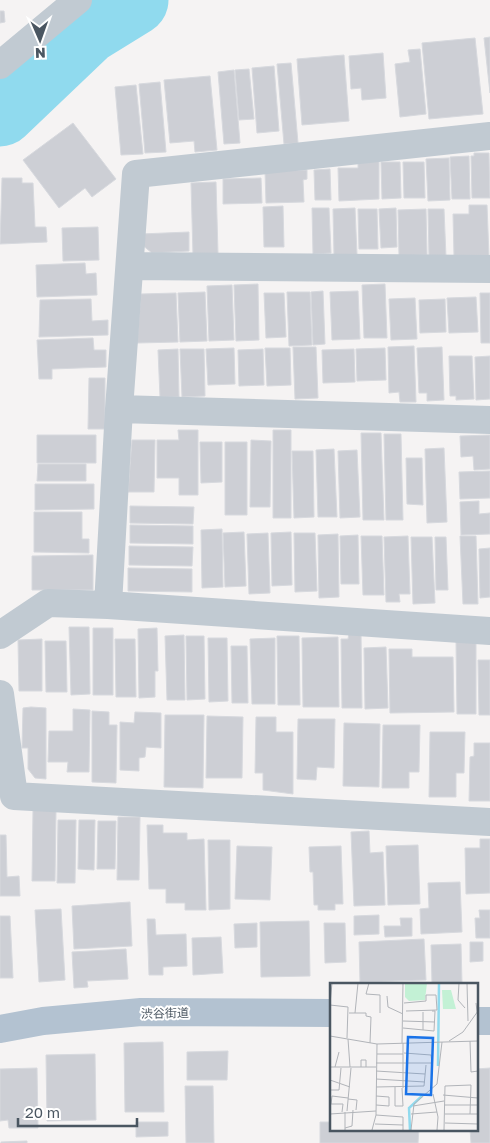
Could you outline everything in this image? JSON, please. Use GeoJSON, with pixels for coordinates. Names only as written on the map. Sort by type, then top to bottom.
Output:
{"type":"FeatureCollection","features":[{"type":"Feature","properties":{"kind":"main road","name":"渋谷街道"},"geometry":{"type":"LineString","coordinates":[[0,1029],[43,1021],[141,1012],[330,1013]]}},
{"type":"Feature","properties":{"kind":"street"},"geometry":{"type":"LineString","coordinates":[[0,65],[78,0]]}},
{"type":"Feature","properties":{"kind":"street"},"geometry":{"type":"LineString","coordinates":[[108,605],[119,409],[136,174],[490,136]]}},
{"type":"Feature","properties":{"kind":"street"},"geometry":{"type":"LineString","coordinates":[[130,266],[490,269]]}},
{"type":"Feature","properties":{"kind":"street"},"geometry":{"type":"LineString","coordinates":[[119,409],[490,420]]}},
{"type":"Feature","properties":{"kind":"street"},"geometry":{"type":"LineString","coordinates":[[0,635],[48,603],[108,605],[490,631]]}},
{"type":"Feature","properties":{"kind":"street"},"geometry":{"type":"LineString","coordinates":[[0,694],[14,796],[490,822]]}},
{"type":"Feature","properties":{"kind":"building"},"geometry":{"type":"Polygon","coordinates":[[[0,11],[4,11],[5,22],[0,23],[0,11]]]}},
{"type":"Feature","properties":{"kind":"building"},"geometry":{"type":"Polygon","coordinates":[[[490,37],[490,93],[484,38],[490,37]]]}},
{"type":"Feature","properties":{"kind":"building"},"geometry":{"type":"Polygon","coordinates":[[[475,38],[483,114],[429,119],[422,43],[475,38]]]}},
{"type":"Feature","properties":{"kind":"building"},"geometry":{"type":"Polygon","coordinates":[[[420,49],[426,114],[400,117],[395,64],[410,62],[408,50],[420,49]]]}},
{"type":"Feature","properties":{"kind":"building"},"geometry":{"type":"Polygon","coordinates":[[[383,53],[386,98],[362,100],[361,88],[351,89],[349,56],[383,53]]]}},
{"type":"Feature","properties":{"kind":"building"},"geometry":{"type":"Polygon","coordinates":[[[344,55],[349,121],[302,125],[297,59],[344,55]]]}},
{"type":"Feature","properties":{"kind":"building"},"geometry":{"type":"Polygon","coordinates":[[[291,63],[298,143],[284,144],[277,64],[291,63]]]}},
{"type":"Feature","properties":{"kind":"building"},"geometry":{"type":"Polygon","coordinates":[[[274,66],[279,131],[257,133],[252,68],[274,66]]]}},
{"type":"Feature","properties":{"kind":"building"},"geometry":{"type":"Polygon","coordinates":[[[249,69],[254,119],[239,120],[235,70],[249,69]]]}},
{"type":"Feature","properties":{"kind":"building"},"geometry":{"type":"Polygon","coordinates":[[[234,70],[240,143],[224,144],[218,72],[234,70]]]}},
{"type":"Feature","properties":{"kind":"building"},"geometry":{"type":"Polygon","coordinates":[[[210,76],[217,150],[195,152],[194,141],[170,143],[164,80],[210,76]]]}},
{"type":"Feature","properties":{"kind":"building"},"geometry":{"type":"Polygon","coordinates":[[[160,82],[166,152],[145,153],[139,84],[160,82]]]}},
{"type":"Feature","properties":{"kind":"building"},"geometry":{"type":"Polygon","coordinates":[[[136,85],[143,154],[121,155],[115,87],[136,85]]]}},
{"type":"Feature","properties":{"kind":"building"},"geometry":{"type":"Polygon","coordinates":[[[73,123],[116,179],[92,197],[85,188],[59,208],[23,160],[73,123]]]}},
{"type":"Feature","properties":{"kind":"building"},"geometry":{"type":"Polygon","coordinates":[[[474,153],[489,153],[490,198],[472,198],[471,156],[474,156],[474,153]]]}},
{"type":"Feature","properties":{"kind":"building"},"geometry":{"type":"Polygon","coordinates":[[[469,156],[470,199],[452,199],[450,157],[469,156]]]}},
{"type":"Feature","properties":{"kind":"building"},"geometry":{"type":"Polygon","coordinates":[[[449,158],[450,200],[428,201],[426,159],[449,158]]]}},
{"type":"Feature","properties":{"kind":"building"},"geometry":{"type":"Polygon","coordinates":[[[379,161],[379,199],[339,201],[338,168],[358,168],[358,162],[379,161]]]}},
{"type":"Feature","properties":{"kind":"building"},"geometry":{"type":"Polygon","coordinates":[[[381,162],[400,162],[401,198],[382,199],[381,162]]]}},
{"type":"Feature","properties":{"kind":"building"},"geometry":{"type":"Polygon","coordinates":[[[403,162],[424,162],[425,198],[404,198],[403,162]]]}},
{"type":"Feature","properties":{"kind":"building"},"geometry":{"type":"Polygon","coordinates":[[[330,169],[331,200],[315,200],[314,170],[330,169]]]}},
{"type":"Feature","properties":{"kind":"building"},"geometry":{"type":"Polygon","coordinates":[[[307,170],[307,179],[303,180],[304,202],[266,203],[265,171],[307,170]]]}},
{"type":"Feature","properties":{"kind":"building"},"geometry":{"type":"Polygon","coordinates":[[[2,178],[22,178],[22,183],[33,183],[35,227],[46,227],[47,242],[0,244],[2,178]]]}},
{"type":"Feature","properties":{"kind":"building"},"geometry":{"type":"Polygon","coordinates":[[[261,178],[262,203],[223,204],[223,179],[261,178]]]}},
{"type":"Feature","properties":{"kind":"building"},"geometry":{"type":"Polygon","coordinates":[[[216,182],[218,254],[193,255],[191,183],[216,182]]]}},
{"type":"Feature","properties":{"kind":"building"},"geometry":{"type":"Polygon","coordinates":[[[469,205],[487,205],[489,256],[454,257],[453,214],[469,214],[469,205]]]}},
{"type":"Feature","properties":{"kind":"building"},"geometry":{"type":"Polygon","coordinates":[[[283,206],[284,247],[264,247],[263,207],[283,206]]]}},
{"type":"Feature","properties":{"kind":"building"},"geometry":{"type":"Polygon","coordinates":[[[312,208],[329,208],[331,253],[313,254],[312,208]]]}},
{"type":"Feature","properties":{"kind":"building"},"geometry":{"type":"Polygon","coordinates":[[[355,208],[357,255],[334,256],[333,209],[355,208]]]}},
{"type":"Feature","properties":{"kind":"building"},"geometry":{"type":"Polygon","coordinates":[[[396,208],[397,247],[381,248],[379,209],[396,208]]]}},
{"type":"Feature","properties":{"kind":"building"},"geometry":{"type":"Polygon","coordinates":[[[358,209],[377,209],[378,249],[359,249],[358,209]]]}},
{"type":"Feature","properties":{"kind":"building"},"geometry":{"type":"Polygon","coordinates":[[[426,209],[427,255],[399,256],[398,210],[426,209]]]}},
{"type":"Feature","properties":{"kind":"building"},"geometry":{"type":"Polygon","coordinates":[[[428,209],[444,209],[446,257],[429,257],[428,209]]]}},
{"type":"Feature","properties":{"kind":"building"},"geometry":{"type":"Polygon","coordinates":[[[98,227],[99,260],[63,261],[62,228],[98,227]]]}},
{"type":"Feature","properties":{"kind":"building"},"geometry":{"type":"Polygon","coordinates":[[[189,232],[189,251],[152,253],[141,244],[141,234],[189,232]]]}},
{"type":"Feature","properties":{"kind":"building"},"geometry":{"type":"Polygon","coordinates":[[[85,263],[86,274],[96,273],[97,295],[37,297],[36,265],[85,263]]]}},
{"type":"Feature","properties":{"kind":"building"},"geometry":{"type":"Polygon","coordinates":[[[258,284],[259,340],[236,341],[234,285],[258,284]]]}},
{"type":"Feature","properties":{"kind":"building"},"geometry":{"type":"Polygon","coordinates":[[[385,284],[387,338],[364,338],[362,285],[385,284]]]}},
{"type":"Feature","properties":{"kind":"building"},"geometry":{"type":"Polygon","coordinates":[[[232,285],[234,340],[209,341],[207,286],[232,285]]]}},
{"type":"Feature","properties":{"kind":"building"},"geometry":{"type":"Polygon","coordinates":[[[323,291],[325,344],[313,345],[311,292],[323,291]]]}},
{"type":"Feature","properties":{"kind":"building"},"geometry":{"type":"Polygon","coordinates":[[[358,291],[360,339],[332,340],[330,292],[358,291]]]}},
{"type":"Feature","properties":{"kind":"building"},"geometry":{"type":"Polygon","coordinates":[[[205,292],[207,341],[180,342],[178,293],[205,292]]]}},
{"type":"Feature","properties":{"kind":"building"},"geometry":{"type":"Polygon","coordinates":[[[287,292],[310,292],[312,345],[289,346],[287,292]]]}},
{"type":"Feature","properties":{"kind":"building"},"geometry":{"type":"Polygon","coordinates":[[[176,293],[178,342],[137,343],[141,294],[176,293]]]}},
{"type":"Feature","properties":{"kind":"building"},"geometry":{"type":"Polygon","coordinates":[[[264,293],[284,293],[286,337],[266,338],[264,293]]]}},
{"type":"Feature","properties":{"kind":"building"},"geometry":{"type":"Polygon","coordinates":[[[480,293],[490,293],[490,343],[481,343],[480,293]]]}},
{"type":"Feature","properties":{"kind":"building"},"geometry":{"type":"Polygon","coordinates":[[[476,297],[478,332],[449,333],[447,298],[476,297]]]}},
{"type":"Feature","properties":{"kind":"building"},"geometry":{"type":"Polygon","coordinates":[[[415,298],[417,339],[391,340],[389,299],[415,298]]]}},
{"type":"Feature","properties":{"kind":"building"},"geometry":{"type":"Polygon","coordinates":[[[91,299],[92,321],[108,320],[108,335],[39,337],[40,300],[91,299]]]}},
{"type":"Feature","properties":{"kind":"building"},"geometry":{"type":"Polygon","coordinates":[[[445,299],[446,332],[420,333],[419,300],[445,299]]]}},
{"type":"Feature","properties":{"kind":"building"},"geometry":{"type":"Polygon","coordinates":[[[93,338],[94,350],[106,350],[106,367],[52,369],[52,379],[39,379],[37,340],[93,338]]]}},
{"type":"Feature","properties":{"kind":"building"},"geometry":{"type":"Polygon","coordinates":[[[414,346],[416,402],[400,402],[399,392],[389,393],[388,347],[414,346]]]}},
{"type":"Feature","properties":{"kind":"building"},"geometry":{"type":"Polygon","coordinates":[[[293,347],[316,347],[318,398],[295,399],[293,347]]]}},
{"type":"Feature","properties":{"kind":"building"},"geometry":{"type":"Polygon","coordinates":[[[442,347],[444,400],[427,401],[427,393],[419,393],[417,348],[442,347]]]}},
{"type":"Feature","properties":{"kind":"building"},"geometry":{"type":"Polygon","coordinates":[[[234,348],[235,384],[208,385],[206,349],[234,348]]]}},
{"type":"Feature","properties":{"kind":"building"},"geometry":{"type":"Polygon","coordinates":[[[265,348],[290,348],[291,385],[267,386],[265,348]]]}},
{"type":"Feature","properties":{"kind":"building"},"geometry":{"type":"Polygon","coordinates":[[[385,348],[386,380],[357,381],[356,349],[385,348]]]}},
{"type":"Feature","properties":{"kind":"building"},"geometry":{"type":"Polygon","coordinates":[[[178,349],[179,397],[160,397],[158,350],[178,349]]]}},
{"type":"Feature","properties":{"kind":"building"},"geometry":{"type":"Polygon","coordinates":[[[180,349],[204,349],[205,396],[182,397],[180,349]]]}},
{"type":"Feature","properties":{"kind":"building"},"geometry":{"type":"Polygon","coordinates":[[[263,349],[264,385],[239,386],[238,350],[263,349]]]}},
{"type":"Feature","properties":{"kind":"building"},"geometry":{"type":"Polygon","coordinates":[[[354,349],[355,382],[323,383],[322,350],[354,349]]]}},
{"type":"Feature","properties":{"kind":"building"},"geometry":{"type":"Polygon","coordinates":[[[449,356],[472,356],[474,399],[456,400],[456,396],[450,396],[449,356]]]}},
{"type":"Feature","properties":{"kind":"building"},"geometry":{"type":"Polygon","coordinates":[[[490,356],[490,399],[476,400],[475,357],[490,356]]]}},
{"type":"Feature","properties":{"kind":"building"},"geometry":{"type":"Polygon","coordinates":[[[89,378],[105,378],[105,429],[88,429],[89,378]]]}},
{"type":"Feature","properties":{"kind":"building"},"geometry":{"type":"Polygon","coordinates":[[[178,430],[198,430],[198,495],[179,495],[179,478],[157,478],[157,440],[179,440],[178,430]]]}},
{"type":"Feature","properties":{"kind":"building"},"geometry":{"type":"Polygon","coordinates":[[[273,430],[291,430],[291,518],[273,518],[273,430]]]}},
{"type":"Feature","properties":{"kind":"building"},"geometry":{"type":"Polygon","coordinates":[[[361,433],[381,433],[384,520],[363,520],[361,433]]]}},
{"type":"Feature","properties":{"kind":"building"},"geometry":{"type":"Polygon","coordinates":[[[384,434],[401,434],[403,520],[386,520],[384,434]]]}},
{"type":"Feature","properties":{"kind":"building"},"geometry":{"type":"Polygon","coordinates":[[[37,435],[96,435],[96,463],[37,463],[37,435]]]}},
{"type":"Feature","properties":{"kind":"building"},"geometry":{"type":"Polygon","coordinates":[[[490,435],[490,469],[474,470],[473,456],[461,457],[460,436],[490,435]]]}},
{"type":"Feature","properties":{"kind":"building"},"geometry":{"type":"Polygon","coordinates":[[[132,440],[155,440],[154,492],[128,492],[132,440]]]}},
{"type":"Feature","properties":{"kind":"building"},"geometry":{"type":"Polygon","coordinates":[[[251,440],[271,441],[270,507],[250,507],[251,440]]]}},
{"type":"Feature","properties":{"kind":"building"},"geometry":{"type":"Polygon","coordinates":[[[200,442],[222,442],[222,482],[201,483],[200,442]]]}},
{"type":"Feature","properties":{"kind":"building"},"geometry":{"type":"Polygon","coordinates":[[[225,442],[247,442],[247,515],[225,515],[225,442]]]}},
{"type":"Feature","properties":{"kind":"building"},"geometry":{"type":"Polygon","coordinates":[[[444,448],[447,522],[427,523],[425,449],[444,448]]]}},
{"type":"Feature","properties":{"kind":"building"},"geometry":{"type":"Polygon","coordinates":[[[334,449],[337,517],[318,517],[316,450],[334,449]]]}},
{"type":"Feature","properties":{"kind":"building"},"geometry":{"type":"Polygon","coordinates":[[[357,450],[360,517],[340,518],[338,451],[357,450]]]}},
{"type":"Feature","properties":{"kind":"building"},"geometry":{"type":"Polygon","coordinates":[[[292,451],[313,451],[314,517],[294,518],[292,451]]]}},
{"type":"Feature","properties":{"kind":"building"},"geometry":{"type":"Polygon","coordinates":[[[406,458],[422,458],[423,505],[407,504],[406,458]]]}},
{"type":"Feature","properties":{"kind":"building"},"geometry":{"type":"Polygon","coordinates":[[[38,464],[86,464],[86,481],[37,481],[38,464]]]}},
{"type":"Feature","properties":{"kind":"building"},"geometry":{"type":"Polygon","coordinates":[[[490,471],[490,498],[460,499],[459,472],[490,471]]]}},
{"type":"Feature","properties":{"kind":"building"},"geometry":{"type":"Polygon","coordinates":[[[35,484],[94,484],[94,509],[35,510],[35,484]]]}},
{"type":"Feature","properties":{"kind":"building"},"geometry":{"type":"Polygon","coordinates":[[[479,501],[479,514],[490,513],[490,534],[461,535],[460,502],[479,501]]]}},
{"type":"Feature","properties":{"kind":"building"},"geometry":{"type":"Polygon","coordinates":[[[130,506],[194,507],[193,524],[130,523],[130,506]]]}},
{"type":"Feature","properties":{"kind":"building"},"geometry":{"type":"Polygon","coordinates":[[[34,512],[82,512],[82,539],[89,539],[89,553],[34,552],[34,512]]]}},
{"type":"Feature","properties":{"kind":"building"},"geometry":{"type":"Polygon","coordinates":[[[130,525],[193,526],[193,544],[130,543],[130,525]]]}},
{"type":"Feature","properties":{"kind":"building"},"geometry":{"type":"Polygon","coordinates":[[[222,529],[223,587],[202,588],[201,530],[222,529]]]}},
{"type":"Feature","properties":{"kind":"building"},"geometry":{"type":"Polygon","coordinates":[[[244,532],[246,586],[225,587],[223,533],[244,532]]]}},
{"type":"Feature","properties":{"kind":"building"},"geometry":{"type":"Polygon","coordinates":[[[291,532],[292,585],[272,586],[271,533],[291,532]]]}},
{"type":"Feature","properties":{"kind":"building"},"geometry":{"type":"Polygon","coordinates":[[[268,533],[270,593],[249,594],[247,534],[268,533]]]}},
{"type":"Feature","properties":{"kind":"building"},"geometry":{"type":"Polygon","coordinates":[[[294,533],[315,533],[317,591],[295,592],[294,533]]]}},
{"type":"Feature","properties":{"kind":"building"},"geometry":{"type":"Polygon","coordinates":[[[338,534],[339,597],[319,598],[318,535],[338,534]]]}},
{"type":"Feature","properties":{"kind":"building"},"geometry":{"type":"Polygon","coordinates":[[[358,535],[359,584],[341,584],[340,536],[358,535]]]}},
{"type":"Feature","properties":{"kind":"building"},"geometry":{"type":"Polygon","coordinates":[[[361,536],[382,536],[384,595],[363,595],[361,536]]]}},
{"type":"Feature","properties":{"kind":"building"},"geometry":{"type":"Polygon","coordinates":[[[408,536],[410,594],[399,594],[400,602],[386,602],[384,537],[408,536]]]}},
{"type":"Feature","properties":{"kind":"building"},"geometry":{"type":"Polygon","coordinates":[[[460,536],[476,536],[478,604],[463,604],[460,536]]]}},
{"type":"Feature","properties":{"kind":"building"},"geometry":{"type":"Polygon","coordinates":[[[411,537],[432,537],[435,603],[413,604],[411,537]]]}},
{"type":"Feature","properties":{"kind":"building"},"geometry":{"type":"Polygon","coordinates":[[[435,537],[446,537],[448,590],[436,590],[435,537]]]}},
{"type":"Feature","properties":{"kind":"building"},"geometry":{"type":"Polygon","coordinates":[[[129,546],[193,547],[192,566],[129,565],[129,546]]]}},
{"type":"Feature","properties":{"kind":"building"},"geometry":{"type":"Polygon","coordinates":[[[490,548],[490,597],[480,598],[479,549],[490,548]]]}},
{"type":"Feature","properties":{"kind":"building"},"geometry":{"type":"Polygon","coordinates":[[[93,555],[93,590],[32,590],[32,556],[93,555]]]}},
{"type":"Feature","properties":{"kind":"building"},"geometry":{"type":"Polygon","coordinates":[[[128,568],[192,569],[192,592],[128,591],[128,568]]]}},
{"type":"Feature","properties":{"kind":"building"},"geometry":{"type":"Polygon","coordinates":[[[69,627],[89,627],[90,694],[71,695],[69,627]]]}},
{"type":"Feature","properties":{"kind":"building"},"geometry":{"type":"Polygon","coordinates":[[[93,628],[113,628],[113,695],[93,695],[93,628]]]}},
{"type":"Feature","properties":{"kind":"building"},"geometry":{"type":"Polygon","coordinates":[[[157,628],[158,671],[155,671],[155,697],[139,698],[138,629],[157,628]]]}},
{"type":"Feature","properties":{"kind":"building"},"geometry":{"type":"Polygon","coordinates":[[[349,633],[361,633],[362,708],[342,708],[341,639],[348,639],[349,633]]]}},
{"type":"Feature","properties":{"kind":"building"},"geometry":{"type":"Polygon","coordinates":[[[184,635],[185,700],[167,700],[165,636],[184,635]]]}},
{"type":"Feature","properties":{"kind":"building"},"geometry":{"type":"Polygon","coordinates":[[[186,636],[204,636],[205,699],[187,700],[186,636]]]}},
{"type":"Feature","properties":{"kind":"building"},"geometry":{"type":"Polygon","coordinates":[[[277,636],[299,636],[300,705],[278,705],[277,636]]]}},
{"type":"Feature","properties":{"kind":"building"},"geometry":{"type":"Polygon","coordinates":[[[338,637],[339,707],[303,707],[302,638],[338,637]]]}},
{"type":"Feature","properties":{"kind":"building"},"geometry":{"type":"Polygon","coordinates":[[[208,638],[227,638],[228,701],[209,702],[208,638]]]}},
{"type":"Feature","properties":{"kind":"building"},"geometry":{"type":"Polygon","coordinates":[[[275,638],[275,704],[252,704],[250,639],[275,638]]]}},
{"type":"Feature","properties":{"kind":"building"},"geometry":{"type":"Polygon","coordinates":[[[42,639],[42,691],[19,691],[18,640],[42,639]]]}},
{"type":"Feature","properties":{"kind":"building"},"geometry":{"type":"Polygon","coordinates":[[[115,639],[135,639],[136,697],[116,697],[115,639]]]}},
{"type":"Feature","properties":{"kind":"building"},"geometry":{"type":"Polygon","coordinates":[[[45,641],[66,641],[67,692],[46,692],[45,641]]]}},
{"type":"Feature","properties":{"kind":"building"},"geometry":{"type":"Polygon","coordinates":[[[456,641],[476,641],[476,714],[457,714],[456,641]]]}},
{"type":"Feature","properties":{"kind":"building"},"geometry":{"type":"Polygon","coordinates":[[[231,646],[247,646],[248,703],[232,703],[231,646]]]}},
{"type":"Feature","properties":{"kind":"building"},"geometry":{"type":"Polygon","coordinates":[[[386,647],[388,708],[365,709],[364,648],[386,647]]]}},
{"type":"Feature","properties":{"kind":"building"},"geometry":{"type":"Polygon","coordinates":[[[389,649],[412,649],[412,657],[453,657],[454,712],[390,713],[389,649]]]}},
{"type":"Feature","properties":{"kind":"building"},"geometry":{"type":"Polygon","coordinates":[[[478,660],[490,660],[490,715],[479,715],[478,660]]]}},
{"type":"Feature","properties":{"kind":"building"},"geometry":{"type":"Polygon","coordinates":[[[23,708],[46,708],[46,779],[35,778],[28,769],[28,748],[22,748],[23,708]]]}},
{"type":"Feature","properties":{"kind":"building"},"geometry":{"type":"Polygon","coordinates":[[[73,709],[90,710],[89,772],[67,772],[68,762],[48,762],[49,731],[73,731],[73,709]]]}},
{"type":"Feature","properties":{"kind":"building"},"geometry":{"type":"Polygon","coordinates":[[[92,711],[109,712],[109,725],[117,725],[116,783],[92,782],[92,711]]]}},
{"type":"Feature","properties":{"kind":"building"},"geometry":{"type":"Polygon","coordinates":[[[135,712],[161,713],[161,748],[146,747],[145,757],[139,758],[139,771],[120,770],[120,722],[134,723],[135,712]]]}},
{"type":"Feature","properties":{"kind":"building"},"geometry":{"type":"Polygon","coordinates":[[[165,715],[204,715],[203,788],[164,787],[165,715]]]}},
{"type":"Feature","properties":{"kind":"building"},"geometry":{"type":"Polygon","coordinates":[[[207,716],[243,717],[242,778],[206,778],[207,716]]]}},
{"type":"Feature","properties":{"kind":"building"},"geometry":{"type":"Polygon","coordinates":[[[256,717],[276,717],[276,732],[293,732],[293,794],[263,790],[263,773],[255,773],[256,717]]]}},
{"type":"Feature","properties":{"kind":"building"},"geometry":{"type":"Polygon","coordinates":[[[298,719],[335,719],[334,768],[317,767],[316,780],[297,779],[298,719]]]}},
{"type":"Feature","properties":{"kind":"building"},"geometry":{"type":"Polygon","coordinates":[[[344,723],[380,724],[379,787],[343,786],[344,723]]]}},
{"type":"Feature","properties":{"kind":"building"},"geometry":{"type":"Polygon","coordinates":[[[383,725],[420,725],[419,772],[409,772],[409,788],[382,788],[383,725]]]}},
{"type":"Feature","properties":{"kind":"building"},"geometry":{"type":"Polygon","coordinates":[[[430,732],[465,732],[464,773],[456,773],[456,797],[429,797],[430,732]]]}},
{"type":"Feature","properties":{"kind":"building"},"geometry":{"type":"Polygon","coordinates":[[[474,743],[490,743],[490,801],[469,801],[470,757],[474,756],[474,743]]]}},
{"type":"Feature","properties":{"kind":"building"},"geometry":{"type":"Polygon","coordinates":[[[33,810],[56,810],[55,881],[32,881],[33,810]]]}},
{"type":"Feature","properties":{"kind":"building"},"geometry":{"type":"Polygon","coordinates":[[[118,817],[140,817],[139,880],[117,880],[118,817]]]}},
{"type":"Feature","properties":{"kind":"building"},"geometry":{"type":"Polygon","coordinates":[[[58,820],[76,820],[75,883],[57,883],[58,820]]]}},
{"type":"Feature","properties":{"kind":"building"},"geometry":{"type":"Polygon","coordinates":[[[79,820],[95,820],[94,870],[78,869],[79,820]]]}},
{"type":"Feature","properties":{"kind":"building"},"geometry":{"type":"Polygon","coordinates":[[[98,821],[116,821],[115,869],[97,869],[98,821]]]}},
{"type":"Feature","properties":{"kind":"building"},"geometry":{"type":"Polygon","coordinates":[[[147,825],[163,825],[163,833],[187,833],[187,840],[204,839],[206,910],[185,910],[185,903],[166,903],[166,889],[149,889],[147,825]]]}},
{"type":"Feature","properties":{"kind":"building"},"geometry":{"type":"Polygon","coordinates":[[[369,831],[370,853],[383,852],[385,905],[354,906],[351,832],[369,831]]]}},
{"type":"Feature","properties":{"kind":"building"},"geometry":{"type":"Polygon","coordinates":[[[0,835],[6,835],[7,877],[19,876],[20,896],[0,896],[0,835]]]}},
{"type":"Feature","properties":{"kind":"building"},"geometry":{"type":"Polygon","coordinates":[[[480,839],[490,839],[490,893],[466,894],[465,848],[480,848],[480,839]]]}},
{"type":"Feature","properties":{"kind":"building"},"geometry":{"type":"Polygon","coordinates":[[[208,840],[230,840],[230,909],[209,910],[208,840]]]}},
{"type":"Feature","properties":{"kind":"building"},"geometry":{"type":"Polygon","coordinates":[[[418,845],[420,904],[388,905],[386,846],[418,845]]]}},
{"type":"Feature","properties":{"kind":"building"},"geometry":{"type":"Polygon","coordinates":[[[237,846],[272,847],[270,900],[235,899],[237,846]]]}},
{"type":"Feature","properties":{"kind":"building"},"geometry":{"type":"Polygon","coordinates":[[[341,846],[343,904],[335,904],[335,910],[318,910],[318,905],[314,905],[313,872],[310,872],[309,847],[341,846]]]}},
{"type":"Feature","properties":{"kind":"building"},"geometry":{"type":"Polygon","coordinates":[[[460,882],[462,932],[421,934],[420,909],[429,908],[428,883],[460,882]]]}},
{"type":"Feature","properties":{"kind":"building"},"geometry":{"type":"Polygon","coordinates":[[[130,902],[132,946],[74,949],[72,906],[130,902]]]}},
{"type":"Feature","properties":{"kind":"building"},"geometry":{"type":"Polygon","coordinates":[[[61,909],[65,980],[39,982],[35,910],[61,909]]]}},
{"type":"Feature","properties":{"kind":"building"},"geometry":{"type":"Polygon","coordinates":[[[479,910],[490,910],[490,938],[476,938],[475,918],[480,918],[479,910]]]}},
{"type":"Feature","properties":{"kind":"building"},"geometry":{"type":"Polygon","coordinates":[[[379,915],[379,934],[354,935],[354,916],[379,915]]]}},
{"type":"Feature","properties":{"kind":"building"},"geometry":{"type":"Polygon","coordinates":[[[0,916],[10,916],[13,978],[0,978],[0,916]]]}},
{"type":"Feature","properties":{"kind":"building"},"geometry":{"type":"Polygon","coordinates":[[[400,918],[412,918],[412,936],[385,937],[384,926],[401,926],[400,918]]]}},
{"type":"Feature","properties":{"kind":"building"},"geometry":{"type":"Polygon","coordinates":[[[147,919],[155,919],[156,935],[186,934],[187,966],[163,967],[163,975],[149,975],[147,919]]]}},
{"type":"Feature","properties":{"kind":"building"},"geometry":{"type":"Polygon","coordinates":[[[309,921],[310,976],[261,977],[260,922],[309,921]]]}},
{"type":"Feature","properties":{"kind":"building"},"geometry":{"type":"Polygon","coordinates":[[[257,923],[257,947],[235,948],[234,924],[257,923]]]}},
{"type":"Feature","properties":{"kind":"building"},"geometry":{"type":"Polygon","coordinates":[[[324,923],[345,923],[346,962],[325,963],[324,923]]]}},
{"type":"Feature","properties":{"kind":"building"},"geometry":{"type":"Polygon","coordinates":[[[221,937],[223,973],[193,975],[192,938],[221,937]]]}},
{"type":"Feature","properties":{"kind":"building"},"geometry":{"type":"Polygon","coordinates":[[[424,939],[426,980],[360,982],[359,942],[424,939]]]}},
{"type":"Feature","properties":{"kind":"building"},"geometry":{"type":"Polygon","coordinates":[[[470,942],[483,942],[483,961],[470,962],[470,942]]]}},
{"type":"Feature","properties":{"kind":"building"},"geometry":{"type":"Polygon","coordinates":[[[461,944],[462,983],[432,983],[431,945],[461,944]]]}},
{"type":"Feature","properties":{"kind":"building"},"geometry":{"type":"Polygon","coordinates":[[[126,949],[128,979],[87,981],[88,987],[74,988],[72,952],[126,949]]]}},
{"type":"Feature","properties":{"kind":"building"},"geometry":{"type":"Polygon","coordinates":[[[163,1042],[164,1112],[125,1112],[124,1043],[163,1042]]]}},
{"type":"Feature","properties":{"kind":"building"},"geometry":{"type":"Polygon","coordinates":[[[228,1051],[227,1080],[187,1080],[187,1052],[228,1051]]]}},
{"type":"Feature","properties":{"kind":"building"},"geometry":{"type":"Polygon","coordinates":[[[95,1054],[96,1120],[47,1121],[46,1055],[95,1054]]]}},
{"type":"Feature","properties":{"kind":"building"},"geometry":{"type":"Polygon","coordinates":[[[37,1068],[38,1128],[9,1128],[8,1120],[0,1121],[0,1069],[37,1068]]]}},
{"type":"Feature","properties":{"kind":"building"},"geometry":{"type":"Polygon","coordinates":[[[490,1068],[490,1143],[471,1143],[470,1130],[478,1130],[478,1069],[490,1068]]]}},
{"type":"Feature","properties":{"kind":"building"},"geometry":{"type":"Polygon","coordinates":[[[185,1086],[213,1086],[214,1143],[186,1143],[185,1086]]]}},
{"type":"Feature","properties":{"kind":"building"},"geometry":{"type":"Polygon","coordinates":[[[136,1122],[168,1122],[168,1136],[136,1137],[136,1122]]]}},
{"type":"Feature","properties":{"kind":"building"},"geometry":{"type":"Polygon","coordinates":[[[320,1122],[330,1122],[330,1130],[419,1130],[418,1143],[320,1143],[320,1122]]]}},
{"type":"Feature","properties":{"kind":"building"},"geometry":{"type":"Polygon","coordinates":[[[27,1141],[27,1143],[1,1143],[1,1142],[27,1141]]]}},
{"type":"Feature","properties":{"kind":"waterway"},"geometry":{"type":"LineString","coordinates":[[0,111],[86,29],[133,0]]}}]}
